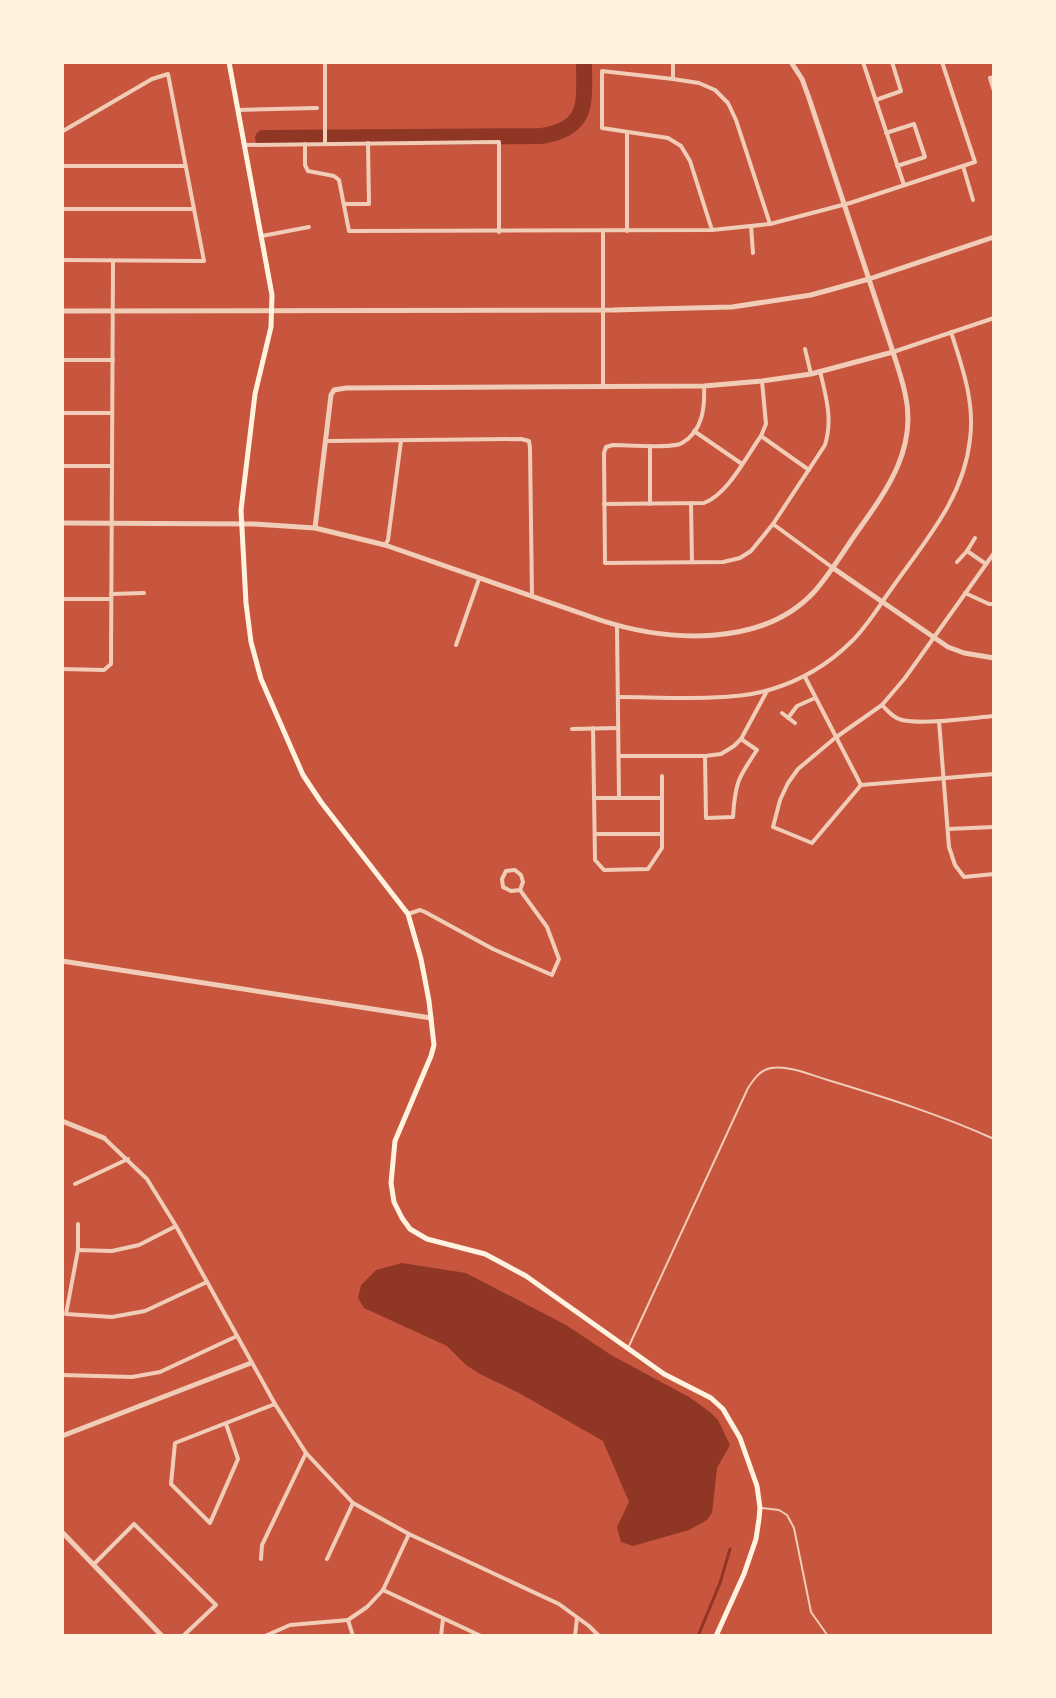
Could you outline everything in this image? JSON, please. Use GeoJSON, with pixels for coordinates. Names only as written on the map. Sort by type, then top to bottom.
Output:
{"type":"FeatureCollection","features":[{"type":"Feature","properties":{"kind":"main road"},"geometry":{"type":"LineString","coordinates":[[229,62],[272,295],[271,327],[255,394],[240,524],[251,642],[261,679],[303,775],[408,914],[421,959],[431,1018],[434,1045],[431,1056],[395,1141],[391,1183],[394,1202],[410,1229],[427,1239],[485,1254],[526,1276],[664,1374],[711,1398],[723,1409],[740,1438],[757,1486],[760,1508],[756,1539],[716,1636]]}},
{"type":"Feature","properties":{"kind":"street"},"geometry":{"type":"LineString","coordinates":[[325,62],[325,142]]}},
{"type":"Feature","properties":{"kind":"street"},"geometry":{"type":"LineString","coordinates":[[673,62],[673,79]]}},
{"type":"Feature","properties":{"kind":"street"},"geometry":{"type":"LineString","coordinates":[[62,523],[240,524],[315,528],[385,545],[617,626],[675,634],[737,634],[768,624],[793,610],[813,593],[833,568],[880,500],[903,456],[908,414],[906,394],[893,352],[809,98],[791,62]]}},
{"type":"Feature","properties":{"kind":"street"},"geometry":{"type":"LineString","coordinates":[[864,62],[904,185]]}},
{"type":"Feature","properties":{"kind":"street"},"geometry":{"type":"LineString","coordinates":[[875,100],[901,91],[892,62]]}},
{"type":"Feature","properties":{"kind":"street"},"geometry":{"type":"LineString","coordinates":[[305,144],[308,171],[334,176],[339,180],[349,231],[603,232],[712,230],[770,224],[844,205],[975,162],[942,62]]}},
{"type":"Feature","properties":{"kind":"street"},"geometry":{"type":"LineString","coordinates":[[62,63],[62,209],[193,209]]}},
{"type":"Feature","properties":{"kind":"street"},"geometry":{"type":"LineString","coordinates":[[712,230],[690,161],[681,146],[668,138],[602,128],[602,71],[673,79],[715,90],[728,103],[736,120],[770,224]]}},
{"type":"Feature","properties":{"kind":"street"},"geometry":{"type":"LineString","coordinates":[[62,260],[204,261],[168,74],[152,79],[63,131]]}},
{"type":"Feature","properties":{"kind":"street"},"geometry":{"type":"LineString","coordinates":[[994,77],[990,78],[994,91]]}},
{"type":"Feature","properties":{"kind":"street"},"geometry":{"type":"LineString","coordinates":[[238,110],[317,108]]}},
{"type":"Feature","properties":{"kind":"street"},"geometry":{"type":"LineString","coordinates":[[886,133],[914,124],[925,157],[897,166]]}},
{"type":"Feature","properties":{"kind":"street"},"geometry":{"type":"LineString","coordinates":[[627,133],[627,231]]}},
{"type":"Feature","properties":{"kind":"street"},"geometry":{"type":"LineString","coordinates":[[245,145],[499,142],[499,232]]}},
{"type":"Feature","properties":{"kind":"street"},"geometry":{"type":"LineString","coordinates":[[344,204],[369,204],[368,143]]}},
{"type":"Feature","properties":{"kind":"street"},"geometry":{"type":"LineString","coordinates":[[63,166],[186,166]]}},
{"type":"Feature","properties":{"kind":"street"},"geometry":{"type":"LineString","coordinates":[[963,166],[973,200]]}},
{"type":"Feature","properties":{"kind":"street"},"geometry":{"type":"LineString","coordinates":[[751,226],[753,253]]}},
{"type":"Feature","properties":{"kind":"street"},"geometry":{"type":"LineString","coordinates":[[262,236],[309,227]]}},
{"type":"Feature","properties":{"kind":"street"},"geometry":{"type":"LineString","coordinates":[[603,232],[603,387]]}},
{"type":"Feature","properties":{"kind":"street"},"geometry":{"type":"LineString","coordinates":[[62,311],[603,309],[743,305],[811,295],[994,237]]}},
{"type":"Feature","properties":{"kind":"street"},"geometry":{"type":"LineString","coordinates":[[62,669],[104,670],[111,664],[113,261]]}},
{"type":"Feature","properties":{"kind":"street"},"geometry":{"type":"LineString","coordinates":[[315,528],[334,390],[704,386],[762,381],[811,374],[893,352],[994,318]]}},
{"type":"Feature","properties":{"kind":"street"},"geometry":{"type":"LineString","coordinates":[[618,697],[721,697],[767,691],[805,677],[854,639],[942,519],[964,472],[971,439],[971,414],[963,366],[951,332]]}},
{"type":"Feature","properties":{"kind":"street"},"geometry":{"type":"LineString","coordinates":[[805,349],[811,374]]}},
{"type":"Feature","properties":{"kind":"street"},"geometry":{"type":"LineString","coordinates":[[62,360],[113,360]]}},
{"type":"Feature","properties":{"kind":"street"},"geometry":{"type":"LineString","coordinates":[[704,386],[702,418],[682,443],[671,446],[606,447],[605,563],[723,562],[740,558],[751,551],[773,524],[825,445],[830,417],[820,371]]}},
{"type":"Feature","properties":{"kind":"street"},"geometry":{"type":"LineString","coordinates":[[604,504],[704,503],[715,499],[724,491],[766,424],[762,381]]}},
{"type":"Feature","properties":{"kind":"street"},"geometry":{"type":"LineString","coordinates":[[62,413],[112,413]]}},
{"type":"Feature","properties":{"kind":"street"},"geometry":{"type":"LineString","coordinates":[[694,431],[742,464]]}},
{"type":"Feature","properties":{"kind":"street"},"geometry":{"type":"LineString","coordinates":[[761,436],[809,470]]}},
{"type":"Feature","properties":{"kind":"street"},"geometry":{"type":"LineString","coordinates":[[326,441],[529,441],[532,596]]}},
{"type":"Feature","properties":{"kind":"street"},"geometry":{"type":"LineString","coordinates":[[385,545],[401,441]]}},
{"type":"Feature","properties":{"kind":"street"},"geometry":{"type":"LineString","coordinates":[[650,445],[650,504]]}},
{"type":"Feature","properties":{"kind":"street"},"geometry":{"type":"LineString","coordinates":[[62,466],[112,466]]}},
{"type":"Feature","properties":{"kind":"street"},"geometry":{"type":"LineString","coordinates":[[691,503],[692,562]]}},
{"type":"Feature","properties":{"kind":"street"},"geometry":{"type":"LineString","coordinates":[[773,524],[948,647],[994,658]]}},
{"type":"Feature","properties":{"kind":"street"},"geometry":{"type":"LineString","coordinates":[[957,562],[975,538]]}},
{"type":"Feature","properties":{"kind":"street"},"geometry":{"type":"LineString","coordinates":[[967,551],[986,564]]}},
{"type":"Feature","properties":{"kind":"street"},"geometry":{"type":"LineString","coordinates":[[994,553],[905,678],[882,705],[798,769],[780,800],[773,827],[812,843],[861,785],[994,774]]}},
{"type":"Feature","properties":{"kind":"street"},"geometry":{"type":"LineString","coordinates":[[456,645],[479,579]]}},
{"type":"Feature","properties":{"kind":"street"},"geometry":{"type":"LineString","coordinates":[[62,599],[144,593]]}},
{"type":"Feature","properties":{"kind":"street"},"geometry":{"type":"LineString","coordinates":[[965,593],[994,604]]}},
{"type":"Feature","properties":{"kind":"street"},"geometry":{"type":"LineString","coordinates":[[617,626],[619,798]]}},
{"type":"Feature","properties":{"kind":"street"},"geometry":{"type":"LineString","coordinates":[[805,677],[861,785]]}},
{"type":"Feature","properties":{"kind":"street"},"geometry":{"type":"LineString","coordinates":[[619,756],[721,754],[741,739],[767,691]]}},
{"type":"Feature","properties":{"kind":"street"},"geometry":{"type":"LineString","coordinates":[[788,718],[797,706],[815,698]]}},
{"type":"Feature","properties":{"kind":"street"},"geometry":{"type":"LineString","coordinates":[[882,705],[893,717],[904,721],[994,716]]}},
{"type":"Feature","properties":{"kind":"street"},"geometry":{"type":"LineString","coordinates":[[782,713],[795,723]]}},
{"type":"Feature","properties":{"kind":"street"},"geometry":{"type":"LineString","coordinates":[[939,721],[949,847],[955,865],[964,877],[994,874]]}},
{"type":"Feature","properties":{"kind":"street"},"geometry":{"type":"LineString","coordinates":[[593,728],[595,860],[604,870],[648,869],[662,848],[662,776]]}},
{"type":"Feature","properties":{"kind":"street"},"geometry":{"type":"LineString","coordinates":[[572,729],[618,728]]}},
{"type":"Feature","properties":{"kind":"street"},"geometry":{"type":"LineString","coordinates":[[705,756],[706,818],[733,817],[734,791],[757,750],[741,739]]}},
{"type":"Feature","properties":{"kind":"street"},"geometry":{"type":"LineString","coordinates":[[594,798],[662,798]]}},
{"type":"Feature","properties":{"kind":"street"},"geometry":{"type":"LineString","coordinates":[[948,830],[994,827]]}},
{"type":"Feature","properties":{"kind":"street"},"geometry":{"type":"LineString","coordinates":[[595,834],[662,834]]}},
{"type":"Feature","properties":{"kind":"street"},"geometry":{"type":"LineString","coordinates":[[515,870],[521,875],[523,882],[520,890],[511,891],[503,887],[502,879],[506,871],[515,870]]}},
{"type":"Feature","properties":{"kind":"street"},"geometry":{"type":"LineString","coordinates":[[408,914],[420,910],[425,912],[493,949],[552,975],[559,959],[547,927],[520,890]]}},
{"type":"Feature","properties":{"kind":"street"},"geometry":{"type":"LineString","coordinates":[[62,961],[431,1018]]}},
{"type":"Feature","properties":{"kind":"street"},"geometry":{"type":"LineString","coordinates":[[62,1121],[104,1138],[147,1179],[306,1453],[353,1503],[409,1534],[559,1604],[599,1636]]}},
{"type":"Feature","properties":{"kind":"street"},"geometry":{"type":"LineString","coordinates":[[75,1184],[128,1159]]}},
{"type":"Feature","properties":{"kind":"street"},"geometry":{"type":"LineString","coordinates":[[78,1224],[78,1250],[66,1314],[112,1317],[145,1311],[207,1282]]}},
{"type":"Feature","properties":{"kind":"street"},"geometry":{"type":"LineString","coordinates":[[78,1250],[112,1251],[139,1245],[176,1226]]}},
{"type":"Feature","properties":{"kind":"street"},"geometry":{"type":"LineString","coordinates":[[62,1375],[132,1377],[160,1372],[237,1336]]}},
{"type":"Feature","properties":{"kind":"street"},"geometry":{"type":"LineString","coordinates":[[62,1436],[251,1363]]}},
{"type":"Feature","properties":{"kind":"street"},"geometry":{"type":"LineString","coordinates":[[226,1424],[238,1459],[210,1523],[171,1484],[175,1443],[275,1404]]}},
{"type":"Feature","properties":{"kind":"street"},"geometry":{"type":"LineString","coordinates":[[261,1559],[262,1545],[306,1453]]}},
{"type":"Feature","properties":{"kind":"street"},"geometry":{"type":"LineString","coordinates":[[327,1559],[353,1503]]}},
{"type":"Feature","properties":{"kind":"street"},"geometry":{"type":"LineString","coordinates":[[94,1564],[134,1524],[216,1605],[183,1636]]}},
{"type":"Feature","properties":{"kind":"street"},"geometry":{"type":"LineString","coordinates":[[62,1532],[162,1636]]}},
{"type":"Feature","properties":{"kind":"street"},"geometry":{"type":"LineString","coordinates":[[265,1636],[290,1625],[348,1620],[367,1607],[383,1590],[409,1534]]}},
{"type":"Feature","properties":{"kind":"street"},"geometry":{"type":"LineString","coordinates":[[383,1590],[481,1636]]}},
{"type":"Feature","properties":{"kind":"street"},"geometry":{"type":"LineString","coordinates":[[575,1636],[577,1618]]}},
{"type":"Feature","properties":{"kind":"street"},"geometry":{"type":"LineString","coordinates":[[441,1636],[443,1619]]}},
{"type":"Feature","properties":{"kind":"street"},"geometry":{"type":"LineString","coordinates":[[348,1620],[353,1636]]}},
{"type":"Feature","properties":{"kind":"lane"},"geometry":{"type":"LineString","coordinates":[[628,1347],[748,1088],[761,1072],[775,1068],[802,1072],[914,1107],[994,1139]]}},
{"type":"Feature","properties":{"kind":"lane"},"geometry":{"type":"LineString","coordinates":[[760,1508],[779,1510],[787,1515],[794,1528],[811,1612],[828,1636]]}},
{"type":"Feature","properties":{"kind":"shaded area"},"geometry":{"type":"Polygon","coordinates":[[[402,1263],[466,1273],[566,1325],[611,1355],[689,1397],[710,1412],[718,1420],[730,1445],[717,1468],[712,1513],[707,1520],[689,1530],[633,1546],[621,1542],[617,1527],[629,1502],[603,1441],[480,1374],[447,1346],[364,1308],[358,1298],[361,1285],[376,1270],[402,1263]]]}},
{"type":"Feature","properties":{"kind":"waterway"},"geometry":{"type":"LineString","coordinates":[[263,138],[542,136],[569,127],[576,120],[583,101],[584,62]]}},
{"type":"Feature","properties":{"kind":"waterway"},"geometry":{"type":"LineString","coordinates":[[698,1636],[730,1549]]}}]}
